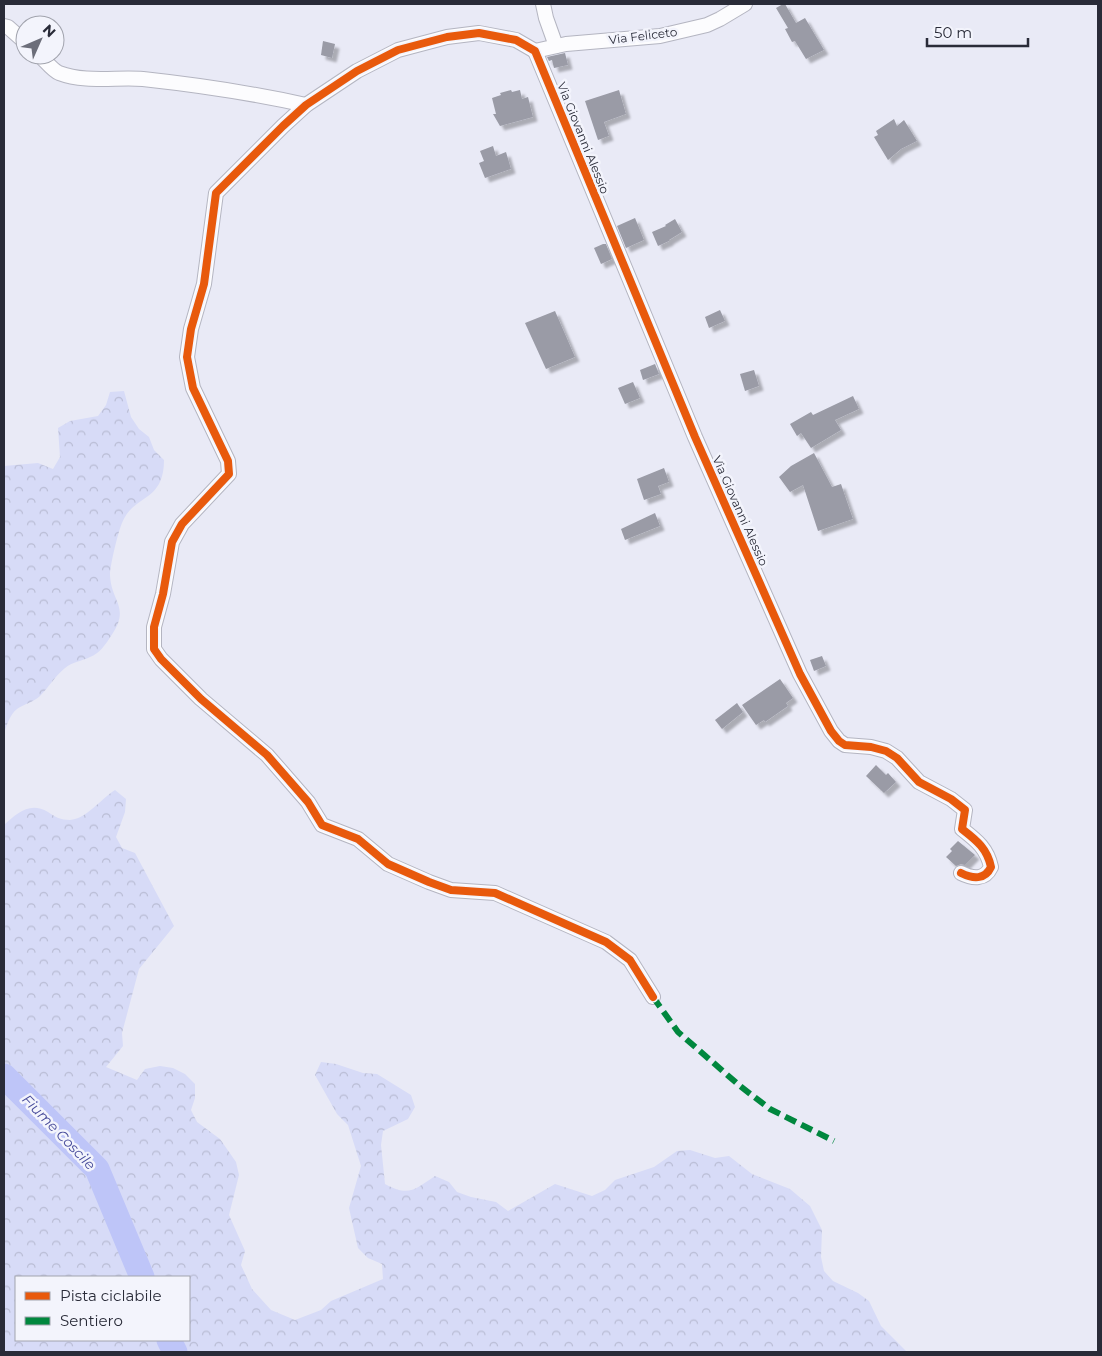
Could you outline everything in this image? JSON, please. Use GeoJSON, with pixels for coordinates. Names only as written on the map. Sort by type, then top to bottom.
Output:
{"type":"FeatureCollection","features":[{"type":"Feature","properties":{"kind":"street"},"geometry":{"type":"LineString","coordinates":[[543,4],[556,46]]}},
{"type":"Feature","properties":{"kind":"street","name":"Via Feliceto"},"geometry":{"type":"LineString","coordinates":[[535,51],[566,44],[660,36],[707,25],[745,4]]}},
{"type":"Feature","properties":{"kind":"street"},"geometry":{"type":"LineString","coordinates":[[4,26],[15,33]]}},
{"type":"Feature","properties":{"kind":"street"},"geometry":{"type":"LineString","coordinates":[[535,51],[516,40],[479,32],[447,37],[398,50],[357,71],[306,105],[216,193],[204,284],[190,329],[187,357],[194,388],[228,461],[229,474],[182,524],[172,542],[163,594],[154,628],[154,649],[201,699],[267,755],[308,802],[322,825],[358,839],[388,864],[429,882],[451,890],[495,893],[606,942],[630,960],[653,998]]}},
{"type":"Feature","properties":{"kind":"street","name":"Via Giovanni Alessio"},"geometry":{"type":"LineString","coordinates":[[535,51],[695,438],[800,674],[831,731],[839,741],[845,745],[871,747],[886,751],[897,758],[919,782],[951,799],[965,810],[962,829],[980,843],[987,854],[991,866],[988,873],[983,876],[970,878],[961,873]]}},
{"type":"Feature","properties":{"kind":"street"},"geometry":{"type":"LineString","coordinates":[[51,65],[58,72],[81,78],[123,78],[172,82],[263,96],[306,105]]}},
{"type":"Feature","properties":{"kind":"green space"},"geometry":{"type":"Polygon","coordinates":[[[124,391],[131,417],[139,429],[149,437],[154,450],[164,460],[163,474],[159,484],[154,491],[127,514],[118,534],[110,575],[113,592],[120,611],[117,626],[107,642],[96,654],[68,666],[58,674],[38,698],[14,711],[8,721],[4,736],[4,466],[38,463],[53,469],[60,457],[58,428],[70,421],[98,416],[106,405],[110,392],[124,391]]]}},
{"type":"Feature","properties":{"kind":"green space"},"geometry":{"type":"Polygon","coordinates":[[[115,790],[126,799],[125,812],[116,837],[122,848],[135,853],[174,926],[139,969],[122,1033],[123,1046],[106,1067],[137,1080],[145,1069],[160,1066],[173,1068],[185,1074],[195,1084],[195,1098],[191,1110],[197,1122],[220,1139],[236,1162],[239,1175],[229,1215],[245,1251],[241,1265],[252,1289],[271,1310],[295,1320],[321,1310],[331,1301],[383,1279],[382,1264],[368,1258],[358,1248],[349,1208],[361,1166],[348,1125],[337,1114],[315,1075],[321,1062],[336,1064],[363,1073],[377,1074],[411,1095],[415,1107],[408,1119],[383,1131],[381,1145],[385,1184],[400,1190],[406,1191],[416,1188],[435,1176],[449,1182],[457,1192],[496,1202],[508,1211],[555,1184],[592,1196],[605,1190],[615,1180],[654,1167],[677,1151],[690,1150],[715,1158],[729,1156],[752,1174],[790,1189],[810,1206],[822,1230],[821,1257],[824,1271],[833,1281],[858,1293],[869,1301],[881,1326],[907,1352],[4,1352],[4,825],[14,816],[30,808],[41,809],[56,817],[70,820],[76,819],[88,812],[115,790]]]}},
{"type":"Feature","properties":{"kind":"building"},"geometry":{"type":"Polygon","coordinates":[[[785,4],[796,23],[805,18],[824,50],[806,59],[795,41],[792,42],[785,29],[788,28],[776,8],[785,4]]]}},
{"type":"Feature","properties":{"kind":"building"},"geometry":{"type":"Polygon","coordinates":[[[323,41],[335,44],[332,58],[321,55],[323,41]]]}},
{"type":"Feature","properties":{"kind":"building"},"geometry":{"type":"Polygon","coordinates":[[[565,53],[568,65],[554,68],[552,60],[549,61],[547,57],[565,53]]]}},
{"type":"Feature","properties":{"kind":"building"},"geometry":{"type":"Polygon","coordinates":[[[511,90],[512,92],[520,90],[522,99],[528,97],[533,117],[500,126],[493,114],[496,114],[492,98],[501,95],[500,93],[511,90]]]}},
{"type":"Feature","properties":{"kind":"building"},"geometry":{"type":"Polygon","coordinates":[[[619,90],[626,114],[604,122],[609,136],[598,140],[585,101],[619,90]]]}},
{"type":"Feature","properties":{"kind":"building"},"geometry":{"type":"Polygon","coordinates":[[[894,119],[897,126],[904,120],[917,141],[901,149],[888,160],[874,137],[878,135],[876,131],[894,119]]]}},
{"type":"Feature","properties":{"kind":"building"},"geometry":{"type":"Polygon","coordinates":[[[493,146],[496,156],[506,152],[511,169],[485,178],[479,163],[484,161],[480,151],[493,146]]]}},
{"type":"Feature","properties":{"kind":"building"},"geometry":{"type":"Polygon","coordinates":[[[635,218],[644,240],[626,248],[617,226],[635,218]]]}},
{"type":"Feature","properties":{"kind":"building"},"geometry":{"type":"Polygon","coordinates":[[[675,219],[682,232],[658,246],[652,232],[666,226],[675,219]]]}},
{"type":"Feature","properties":{"kind":"building"},"geometry":{"type":"Polygon","coordinates":[[[606,244],[612,259],[601,264],[594,248],[606,244]]]}},
{"type":"Feature","properties":{"kind":"building"},"geometry":{"type":"Polygon","coordinates":[[[720,310],[725,321],[709,328],[705,317],[720,310]]]}},
{"type":"Feature","properties":{"kind":"building"},"geometry":{"type":"Polygon","coordinates":[[[555,311],[575,357],[546,369],[525,323],[555,311]]]}},
{"type":"Feature","properties":{"kind":"building"},"geometry":{"type":"Polygon","coordinates":[[[655,364],[659,374],[643,380],[640,370],[655,364]]]}},
{"type":"Feature","properties":{"kind":"building"},"geometry":{"type":"Polygon","coordinates":[[[754,370],[759,386],[745,391],[740,374],[754,370]]]}},
{"type":"Feature","properties":{"kind":"building"},"geometry":{"type":"Polygon","coordinates":[[[633,382],[640,398],[625,404],[618,388],[633,382]]]}},
{"type":"Feature","properties":{"kind":"building"},"geometry":{"type":"Polygon","coordinates":[[[853,396],[859,409],[835,420],[841,430],[811,448],[801,433],[797,436],[790,424],[811,412],[813,415],[853,396]]]}},
{"type":"Feature","properties":{"kind":"building"},"geometry":{"type":"Polygon","coordinates":[[[814,453],[832,487],[841,484],[853,519],[818,531],[803,485],[790,492],[779,477],[791,466],[814,453]]]}},
{"type":"Feature","properties":{"kind":"building"},"geometry":{"type":"Polygon","coordinates":[[[664,468],[669,482],[658,486],[661,494],[644,500],[637,479],[664,468]]]}},
{"type":"Feature","properties":{"kind":"building"},"geometry":{"type":"Polygon","coordinates":[[[655,513],[660,526],[625,540],[621,529],[655,513]]]}},
{"type":"Feature","properties":{"kind":"building"},"geometry":{"type":"Polygon","coordinates":[[[822,656],[826,666],[814,671],[810,660],[822,656]]]}},
{"type":"Feature","properties":{"kind":"building"},"geometry":{"type":"Polygon","coordinates":[[[780,679],[793,698],[786,703],[788,706],[765,722],[764,720],[756,725],[742,705],[780,679]]]}},
{"type":"Feature","properties":{"kind":"building"},"geometry":{"type":"Polygon","coordinates":[[[737,703],[743,712],[722,729],[715,720],[737,703]]]}},
{"type":"Feature","properties":{"kind":"building"},"geometry":{"type":"Polygon","coordinates":[[[876,765],[886,775],[888,773],[896,782],[884,793],[866,776],[876,765]]]}},
{"type":"Feature","properties":{"kind":"building"},"geometry":{"type":"Polygon","coordinates":[[[958,841],[975,855],[965,865],[956,866],[946,857],[952,851],[950,849],[958,841]]]}},
{"type":"Feature","properties":{"kind":"waterway","name":"Fiume Coscile"},"geometry":{"type":"LineString","coordinates":[[4,1076],[97,1169],[142,1276]]}},
{"type":"Feature","properties":{"kind":"waterway","name":"Fiume Coscile"},"geometry":{"type":"LineString","coordinates":[[170,1341],[175,1352]]}},
{"type":"Feature","properties":{"kind":"marked path"},"geometry":{"type":"LineString","coordinates":[[653,997],[678,1032],[740,1086],[770,1109],[834,1141]]}},
{"type":"Feature","properties":{"kind":"cycle path"},"geometry":{"type":"LineString","coordinates":[[653,997],[630,960],[606,942],[495,893],[451,890],[429,882],[388,864],[358,839],[322,825],[308,802],[267,755],[201,699],[161,659],[154,649],[154,627],[163,594],[172,542],[182,524],[229,474],[228,461],[193,388],[187,357],[191,329],[204,284],[216,193],[306,105],[357,71],[398,50],[447,37],[479,33],[516,40],[535,51],[695,437],[800,674],[831,731],[839,741],[845,745],[871,747],[886,751],[897,758],[919,782],[951,799],[965,810],[962,829],[984,850],[991,867],[985,874],[978,877],[961,873]]}}]}
